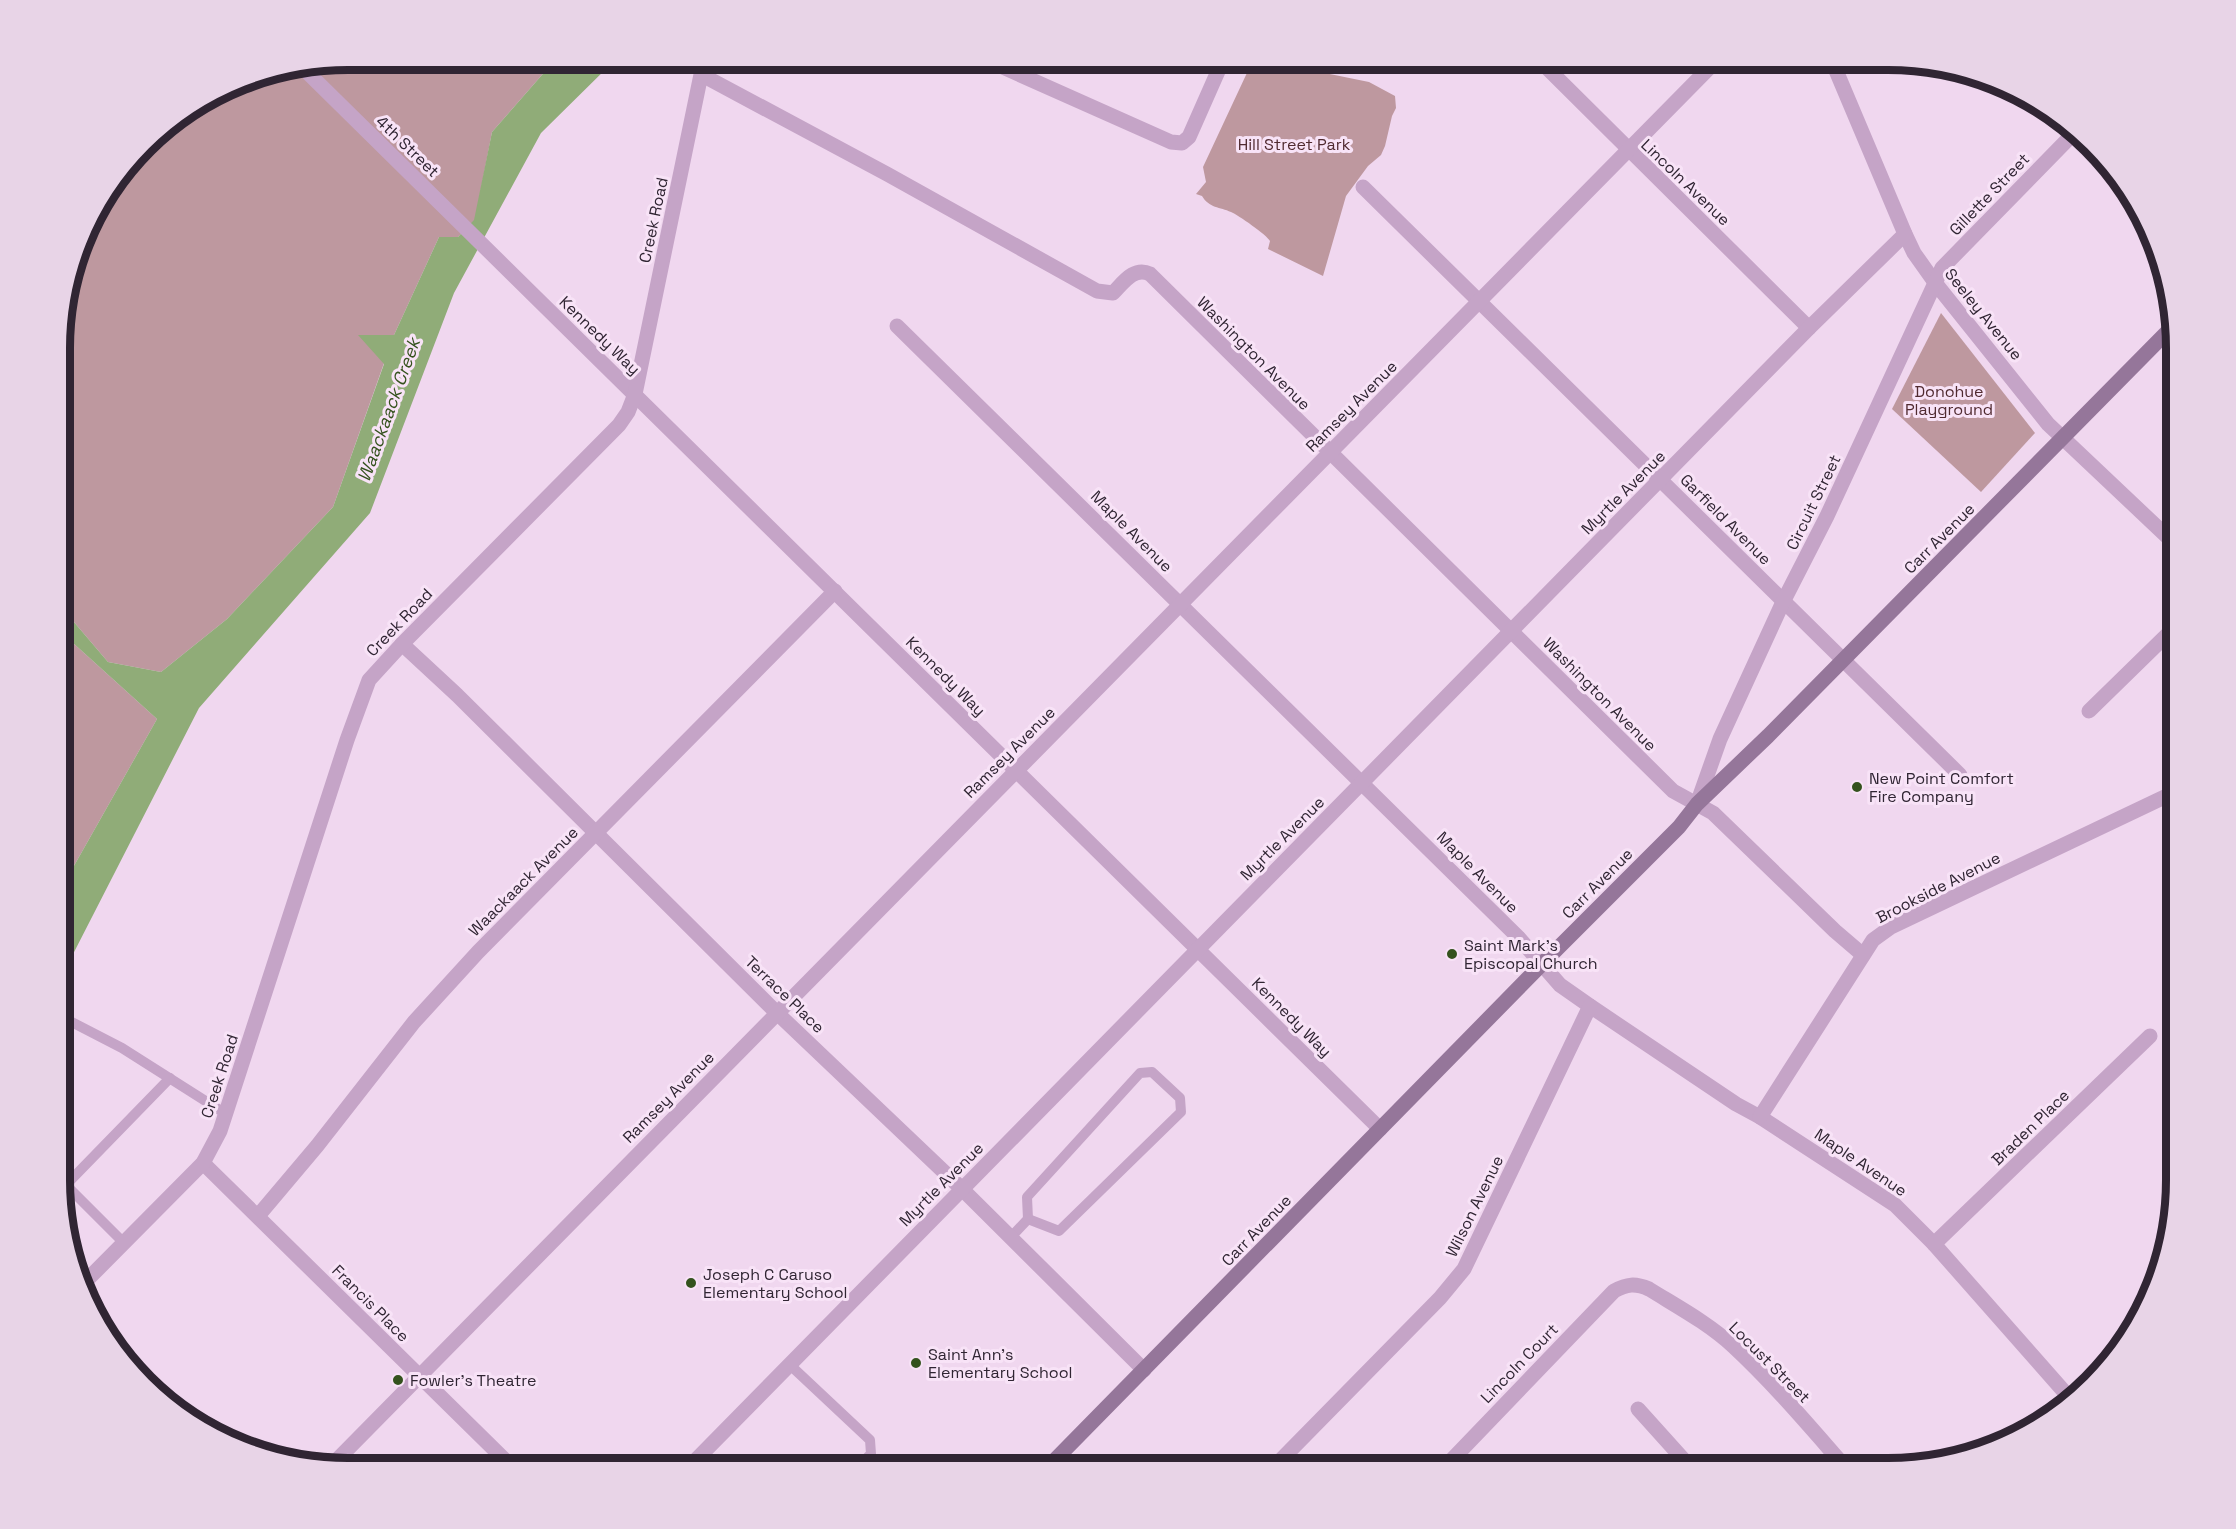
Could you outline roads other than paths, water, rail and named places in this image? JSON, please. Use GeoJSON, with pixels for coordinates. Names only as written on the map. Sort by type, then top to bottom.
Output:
{"type":"FeatureCollection","features":[{"type":"Feature","properties":{"kind":"street","name":"Creek Road"},"geometry":{"type":"LineString","coordinates":[[88,1278],[203,1163],[220,1131],[347,740],[369,680],[619,425],[628,412],[635,394],[703,70]]}},
{"type":"Feature","properties":{"kind":"street","name":"Washington Avenue"},"geometry":{"type":"LineString","coordinates":[[706,70],[1097,291],[1113,293],[1136,272],[1150,274],[1673,791],[1713,813],[1835,931],[1863,955]]}},
{"type":"Feature","properties":{"kind":"street"},"geometry":{"type":"LineString","coordinates":[[1009,70],[1171,142],[1182,143],[1190,137],[1219,70]]}},
{"type":"Feature","properties":{"kind":"street","name":"Lincoln Avenue"},"geometry":{"type":"LineString","coordinates":[[1549,70],[1809,328]]}},
{"type":"Feature","properties":{"kind":"street","name":"Ramsey Avenue"},"geometry":{"type":"LineString","coordinates":[[339,1458],[1707,70]]}},
{"type":"Feature","properties":{"kind":"street","name":"Seeley Avenue"},"geometry":{"type":"LineString","coordinates":[[1836,70],[1914,253],[1936,284],[2048,424],[2166,536]]}},
{"type":"Feature","properties":{"kind":"street","name":"4th Street"},"geometry":{"type":"LineString","coordinates":[[309,74],[487,249]]}},
{"type":"Feature","properties":{"kind":"street","name":"Gillette Street"},"geometry":{"type":"LineString","coordinates":[[1936,284],[1942,268],[2069,137]]}},
{"type":"Feature","properties":{"kind":"street","name":"Garfield Avenue"},"geometry":{"type":"LineString","coordinates":[[1363,187],[1960,776]]}},
{"type":"Feature","properties":{"kind":"street","name":"Myrtle Avenue"},"geometry":{"type":"LineString","coordinates":[[697,1458],[1809,328],[1905,234]]}},
{"type":"Feature","properties":{"kind":"street","name":"Kennedy Way"},"geometry":{"type":"LineString","coordinates":[[487,249],[1380,1129]]}},
{"type":"Feature","properties":{"kind":"street","name":"Circuit Street"},"geometry":{"type":"LineString","coordinates":[[1697,804],[1720,740],[1783,602],[1827,516],[1936,284]]}},
{"type":"Feature","properties":{"kind":"street","name":"Maple Avenue"},"geometry":{"type":"LineString","coordinates":[[897,326],[1518,937],[1560,985],[1708,1086],[1886,1198],[1934,1244],[2066,1394]]}},
{"type":"Feature","properties":{"kind":"street","name":"Carr Avenue"},"geometry":{"type":"LineString","coordinates":[[1057,1458],[1679,827],[1697,804],[1768,736],[2165,334]]}},
{"type":"Feature","properties":{"kind":"street","name":"Waackaack Avenue"},"geometry":{"type":"LineString","coordinates":[[258,1216],[317,1146],[414,1022],[478,952],[835,591]]}},
{"type":"Feature","properties":{"kind":"street"},"geometry":{"type":"LineString","coordinates":[[2089,711],[2166,636]]}},
{"type":"Feature","properties":{"kind":"street","name":"Terrace Place"},"geometry":{"type":"LineString","coordinates":[[402,644],[457,695],[777,1013],[962,1189],[1144,1370]]}},
{"type":"Feature","properties":{"kind":"street","name":"Brookside Avenue"},"geometry":{"type":"LineString","coordinates":[[1760,1117],[1874,940],[1891,927],[2166,796]]}},
{"type":"Feature","properties":{"kind":"street","name":"Wilson Avenue"},"geometry":{"type":"LineString","coordinates":[[1283,1458],[1440,1298],[1464,1269],[1590,1006]]}},
{"type":"Feature","properties":{"kind":"street","name":"Braden Place"},"geometry":{"type":"LineString","coordinates":[[1934,1244],[2150,1036]]}},
{"type":"Feature","properties":{"kind":"street","name":"Francis Place"},"geometry":{"type":"LineString","coordinates":[[203,1163],[503,1458]]}},
{"type":"Feature","properties":{"kind":"street","name":"Locust Street"},"geometry":{"type":"LineString","coordinates":[[1623,1286],[1640,1285],[1649,1289],[1703,1323],[1732,1345],[1771,1384],[1837,1458]]}},
{"type":"Feature","properties":{"kind":"street","name":"Lincoln Court"},"geometry":{"type":"LineString","coordinates":[[1454,1458],[1614,1291],[1623,1286]]}},
{"type":"Feature","properties":{"kind":"street"},"geometry":{"type":"LineString","coordinates":[[1638,1409],[1682,1458]]}},
{"type":"Feature","properties":{"kind":"lane"},"geometry":{"type":"LineString","coordinates":[[70,1022],[170,1078],[226,1114]]}},
{"type":"Feature","properties":{"kind":"lane"},"geometry":{"type":"LineString","coordinates":[[1152,1072],[1180,1098],[1181,1112],[1059,1231],[1029,1219],[1027,1197],[1140,1073],[1152,1072]]}},
{"type":"Feature","properties":{"kind":"lane"},"geometry":{"type":"LineString","coordinates":[[70,1181],[170,1078]]}},
{"type":"Feature","properties":{"kind":"lane"},"geometry":{"type":"LineString","coordinates":[[71,1193],[124,1243]]}},
{"type":"Feature","properties":{"kind":"lane"},"geometry":{"type":"LineString","coordinates":[[1010,1238],[1029,1219]]}},
{"type":"Feature","properties":{"kind":"lane"},"geometry":{"type":"LineString","coordinates":[[789,1364],[870,1440],[871,1454],[867,1458]]}},
{"type":"Feature","properties":{"kind":"water","name":"Waackaack Creek"},"geometry":{"type":"Polygon","coordinates":[[[546,70],[605,70],[541,133],[454,293],[370,513],[199,708],[70,960],[70,873],[157,719],[70,640],[70,617],[108,662],[161,672],[227,619],[333,507],[384,364],[358,335],[394,335],[439,237],[458,237],[474,220],[492,132],[546,70]]]}},
{"type":"Feature","properties":{"kind":"place","name":"New Point Comfort Fire Company"},"geometry":{"type":"Point","coordinates":[1857,787]}},
{"type":"Feature","properties":{"kind":"place","name":"Saint Mark's Episcopal Church"},"geometry":{"type":"Point","coordinates":[1452,954]}},
{"type":"Feature","properties":{"kind":"place","name":"Joseph C Caruso Elementary School"},"geometry":{"type":"Point","coordinates":[691,1283]}},
{"type":"Feature","properties":{"kind":"place","name":"Saint Ann's Elementary School"},"geometry":{"type":"Point","coordinates":[916,1363]}},
{"type":"Feature","properties":{"kind":"place","name":"Fowler's Theatre"},"geometry":{"type":"Point","coordinates":[398,1380]}},
{"type":"Feature","properties":{"kind":"park label","name":"Hill Street Park"},"geometry":{"type":"Point","coordinates":[1294,144]}},
{"type":"Feature","properties":{"kind":"park label","name":"Donohue Playground"},"geometry":{"type":"Point","coordinates":[1949,400]}}]}
